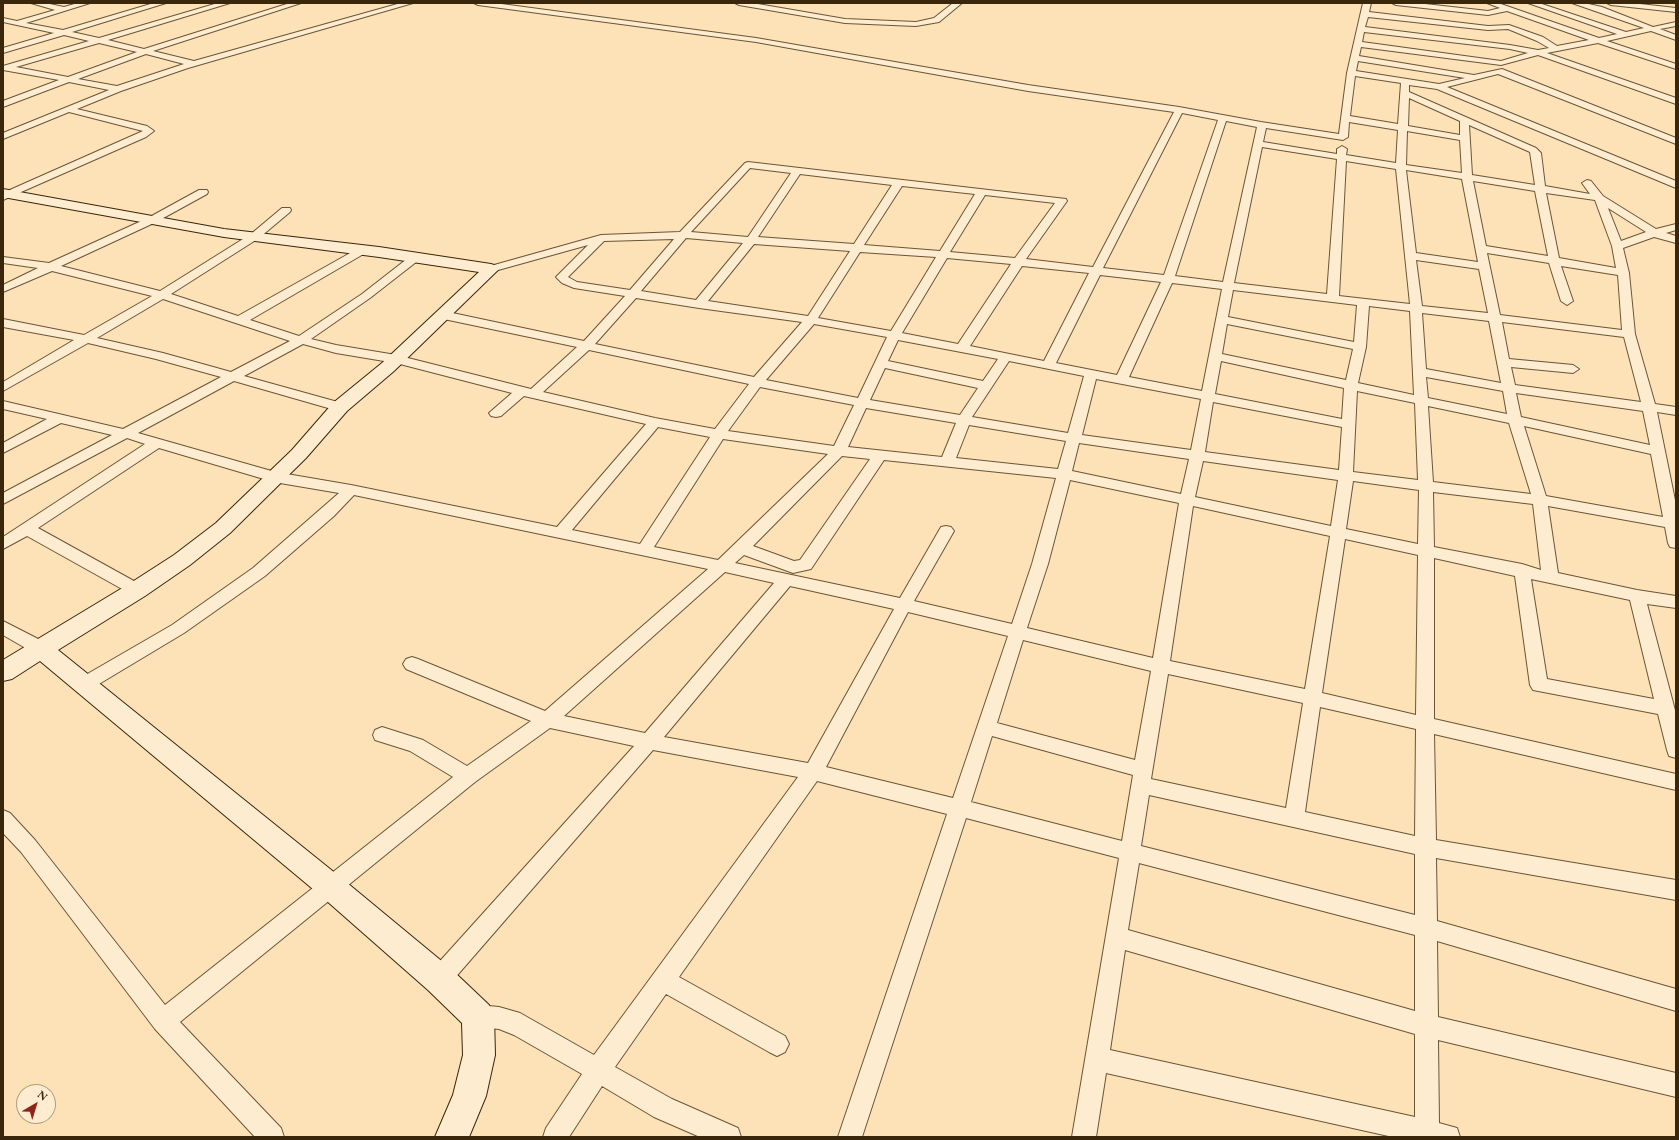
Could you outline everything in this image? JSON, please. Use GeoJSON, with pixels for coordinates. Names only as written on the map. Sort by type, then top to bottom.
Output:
{"type":"FeatureCollection","features":[{"type":"Feature","properties":{"kind":"street"},"geometry":{"type":"LineString","coordinates":[[35,3],[63,10]]}},
{"type":"Feature","properties":{"kind":"street"},"geometry":{"type":"LineString","coordinates":[[3,27],[86,3]]}},
{"type":"Feature","properties":{"kind":"street"},"geometry":{"type":"LineString","coordinates":[[3,51],[162,3]]}},
{"type":"Feature","properties":{"kind":"street"},"geometry":{"type":"LineString","coordinates":[[4,68],[226,3]]}},
{"type":"Feature","properties":{"kind":"street"},"geometry":{"type":"LineString","coordinates":[[3,104],[143,52],[297,3]]}},
{"type":"Feature","properties":{"kind":"street"},"geometry":{"type":"LineString","coordinates":[[3,136],[118,89],[193,64],[409,3]]}},
{"type":"Feature","properties":{"kind":"street"},"geometry":{"type":"LineString","coordinates":[[478,3],[533,9],[763,41],[1028,88],[1179,110],[1262,125],[1343,137]]}},
{"type":"Feature","properties":{"kind":"street"},"geometry":{"type":"LineString","coordinates":[[739,3],[845,21],[916,24],[936,20],[958,3]]}},
{"type":"Feature","properties":{"kind":"street"},"geometry":{"type":"LineString","coordinates":[[1333,299],[1344,118],[1350,73],[1367,3]]}},
{"type":"Feature","properties":{"kind":"street"},"geometry":{"type":"LineString","coordinates":[[1396,3],[1488,13],[1507,9]]}},
{"type":"Feature","properties":{"kind":"street"},"geometry":{"type":"LineString","coordinates":[[1491,3],[1676,67]]}},
{"type":"Feature","properties":{"kind":"street"},"geometry":{"type":"LineString","coordinates":[[1532,3],[1625,34]]}},
{"type":"Feature","properties":{"kind":"street"},"geometry":{"type":"LineString","coordinates":[[1576,3],[1599,9],[1648,29],[1676,38]]}},
{"type":"Feature","properties":{"kind":"street"},"geometry":{"type":"LineString","coordinates":[[1611,3],[1676,10]]}},
{"type":"Feature","properties":{"kind":"street"},"geometry":{"type":"LineString","coordinates":[[1488,13],[1495,20],[1540,39],[1556,49]]}},
{"type":"Feature","properties":{"kind":"street"},"geometry":{"type":"LineString","coordinates":[[1364,14],[1488,28],[1508,26]]}},
{"type":"Feature","properties":{"kind":"street"},"geometry":{"type":"LineString","coordinates":[[3,20],[97,40],[193,64]]}},
{"type":"Feature","properties":{"kind":"street"},"geometry":{"type":"LineString","coordinates":[[1439,87],[1476,77],[1539,53],[1676,24]]}},
{"type":"Feature","properties":{"kind":"street"},"geometry":{"type":"LineString","coordinates":[[1361,29],[1510,47],[1539,53],[1676,101]]}},
{"type":"Feature","properties":{"kind":"street"},"geometry":{"type":"LineString","coordinates":[[1357,44],[1500,67],[1676,140]]}},
{"type":"Feature","properties":{"kind":"street"},"geometry":{"type":"LineString","coordinates":[[1354,58],[1476,77]]}},
{"type":"Feature","properties":{"kind":"street"},"geometry":{"type":"LineString","coordinates":[[4,68],[118,89]]}},
{"type":"Feature","properties":{"kind":"street"},"geometry":{"type":"LineString","coordinates":[[1350,73],[1439,87],[1676,185]]}},
{"type":"Feature","properties":{"kind":"street"},"geometry":{"type":"LineString","coordinates":[[1097,1059],[1434,1135],[1426,1026],[1426,486],[1416,309],[1401,168],[1405,82]]}},
{"type":"Feature","properties":{"kind":"street"},"geometry":{"type":"LineString","coordinates":[[11,92],[26,96]]}},
{"type":"Feature","properties":{"kind":"street"},"geometry":{"type":"LineString","coordinates":[[1405,93],[1533,150],[1536,153],[1540,189],[1554,261],[1567,301]]}},
{"type":"Feature","properties":{"kind":"street"},"geometry":{"type":"LineString","coordinates":[[5,195],[143,135],[148,131],[144,128],[67,109]]}},
{"type":"Feature","properties":{"kind":"street"},"geometry":{"type":"LineString","coordinates":[[1048,365],[1179,110]]}},
{"type":"Feature","properties":{"kind":"street"},"geometry":{"type":"LineString","coordinates":[[1121,380],[1168,279],[1223,117]]}},
{"type":"Feature","properties":{"kind":"street"},"geometry":{"type":"LineString","coordinates":[[1344,118],[1464,138]]}},
{"type":"Feature","properties":{"kind":"street"},"geometry":{"type":"LineString","coordinates":[[1464,120],[1467,178],[1480,248],[1515,420],[1540,500],[1550,577]]}},
{"type":"Feature","properties":{"kind":"street"},"geometry":{"type":"LineString","coordinates":[[1084,1137],[1187,500],[1197,455],[1228,286],[1262,125]]}},
{"type":"Feature","properties":{"kind":"street"},"geometry":{"type":"LineString","coordinates":[[1258,144],[1401,168],[1599,198],[1654,233],[1676,240]]}},
{"type":"Feature","properties":{"kind":"street"},"geometry":{"type":"LineString","coordinates":[[496,413],[528,392],[586,346],[634,294],[683,235],[748,166],[1062,201],[1019,261],[962,348]]}},
{"type":"Feature","properties":{"kind":"street"},"geometry":{"type":"LineString","coordinates":[[699,304],[751,240],[797,171]]}},
{"type":"Feature","properties":{"kind":"street"},"geometry":{"type":"LineString","coordinates":[[644,550],[719,434],[757,382],[811,320],[856,247],[899,182]]}},
{"type":"Feature","properties":{"kind":"street"},"geometry":{"type":"LineString","coordinates":[[1587,183],[1599,198],[1618,246],[1623,273],[1629,334],[1649,406],[1674,524],[1676,543]]}},
{"type":"Feature","properties":{"kind":"street"},"geometry":{"type":"LineString","coordinates":[[163,1021],[468,776],[547,720],[742,548],[839,451],[894,335],[942,254],[982,191]]}},
{"type":"Feature","properties":{"kind":"street"},"geometry":{"type":"LineString","coordinates":[[3,290],[152,220],[202,192]]}},
{"type":"Feature","properties":{"kind":"street"},"geometry":{"type":"LineString","coordinates":[[5,195],[254,236],[491,269],[601,238],[683,235],[856,247],[1019,261],[1629,334]]}},
{"type":"Feature","properties":{"kind":"street"},"geometry":{"type":"LineString","coordinates":[[3,387],[162,295],[254,236],[286,210]]}},
{"type":"Feature","properties":{"kind":"street"},"geometry":{"type":"LineString","coordinates":[[1618,246],[1676,227]]}},
{"type":"Feature","properties":{"kind":"street"},"geometry":{"type":"LineString","coordinates":[[601,238],[562,277],[574,285],[811,320],[962,348],[1348,424]]}},
{"type":"Feature","properties":{"kind":"street"},"geometry":{"type":"LineString","coordinates":[[1480,248],[1623,273]]}},
{"type":"Feature","properties":{"kind":"street"},"geometry":{"type":"LineString","coordinates":[[240,320],[363,250]]}},
{"type":"Feature","properties":{"kind":"street"},"geometry":{"type":"LineString","coordinates":[[1411,256],[1484,266]]}},
{"type":"Feature","properties":{"kind":"street"},"geometry":{"type":"LineString","coordinates":[[3,499],[301,340],[366,296],[416,258]]}},
{"type":"Feature","properties":{"kind":"street"},"geometry":{"type":"LineString","coordinates":[[3,260],[51,267],[162,295],[301,340],[336,349],[396,359],[655,422],[719,434],[839,451],[1065,474],[1338,533],[1522,570],[1637,596],[1676,602]]}},
{"type":"Feature","properties":{"kind":"street"},"geometry":{"type":"LineString","coordinates":[[3,672],[137,590],[182,560],[223,528],[299,454],[340,407],[396,359],[491,269]]}},
{"type":"Feature","properties":{"kind":"street"},"geometry":{"type":"LineString","coordinates":[[1294,818],[1346,476],[1348,424],[1352,386],[1360,347],[1364,302]]}},
{"type":"Feature","properties":{"kind":"street"},"geometry":{"type":"LineString","coordinates":[[443,315],[863,403],[1073,438],[1346,476],[1540,500],[1674,524]]}},
{"type":"Feature","properties":{"kind":"street"},"geometry":{"type":"LineString","coordinates":[[1222,319],[1360,347]]}},
{"type":"Feature","properties":{"kind":"street"},"geometry":{"type":"LineString","coordinates":[[3,323],[86,339],[159,356],[340,407]]}},
{"type":"Feature","properties":{"kind":"street"},"geometry":{"type":"LineString","coordinates":[[1215,356],[1658,451]]}},
{"type":"Feature","properties":{"kind":"street"},"geometry":{"type":"LineString","coordinates":[[947,462],[964,419],[1006,357]]}},
{"type":"Feature","properties":{"kind":"street"},"geometry":{"type":"LineString","coordinates":[[1503,362],[1573,370]]}},
{"type":"Feature","properties":{"kind":"street"},"geometry":{"type":"LineString","coordinates":[[881,363],[986,386]]}},
{"type":"Feature","properties":{"kind":"street"},"geometry":{"type":"LineString","coordinates":[[1419,372],[1508,388],[1676,410]]}},
{"type":"Feature","properties":{"kind":"street"},"geometry":{"type":"LineString","coordinates":[[850,1137],[1040,564],[1091,374]]}},
{"type":"Feature","properties":{"kind":"street"},"geometry":{"type":"LineString","coordinates":[[3,405],[126,434],[274,477],[351,490],[904,605],[1160,666],[1312,698],[1676,782]]}},
{"type":"Feature","properties":{"kind":"street"},"geometry":{"type":"LineString","coordinates":[[3,449],[60,418]]}},
{"type":"Feature","properties":{"kind":"street"},"geometry":{"type":"LineString","coordinates":[[561,533],[655,422]]}},
{"type":"Feature","properties":{"kind":"street"},"geometry":{"type":"LineString","coordinates":[[3,544],[156,443]]}},
{"type":"Feature","properties":{"kind":"street"},"geometry":{"type":"LineString","coordinates":[[742,548],[793,567],[804,565],[880,455]]}},
{"type":"Feature","properties":{"kind":"street"},"geometry":{"type":"LineString","coordinates":[[83,685],[178,629],[259,572],[329,512],[351,490]]}},
{"type":"Feature","properties":{"kind":"street"},"geometry":{"type":"LineString","coordinates":[[27,529],[137,590]]}},
{"type":"Feature","properties":{"kind":"street"},"geometry":{"type":"LineString","coordinates":[[555,1137],[598,1070],[813,772],[904,605],[946,532]]}},
{"type":"Feature","properties":{"kind":"street"},"geometry":{"type":"LineString","coordinates":[[1522,570],[1539,685],[1669,716]]}},
{"type":"Feature","properties":{"kind":"street"},"geometry":{"type":"LineString","coordinates":[[439,979],[649,742],[786,580]]}},
{"type":"Feature","properties":{"kind":"street"},"geometry":{"type":"LineString","coordinates":[[1637,596],[1669,716],[1676,750]]}},
{"type":"Feature","properties":{"kind":"street"},"geometry":{"type":"LineString","coordinates":[[3,627],[40,648],[83,685],[330,886],[439,979],[478,1016],[499,1018],[520,1025],[663,1108],[729,1137]]}},
{"type":"Feature","properties":{"kind":"street"},"geometry":{"type":"LineString","coordinates":[[412,664],[547,720],[649,742],[813,772],[959,808],[1426,928],[1676,1000]]}},
{"type":"Feature","properties":{"kind":"street"},"geometry":{"type":"LineString","coordinates":[[986,727],[1141,778],[1294,818],[1426,847],[1676,890]]}},
{"type":"Feature","properties":{"kind":"street"},"geometry":{"type":"LineString","coordinates":[[382,735],[416,745],[468,776]]}},
{"type":"Feature","properties":{"kind":"street"},"geometry":{"type":"LineString","coordinates":[[3,819],[28,846],[163,1021],[272,1137]]}},
{"type":"Feature","properties":{"kind":"street"},"geometry":{"type":"LineString","coordinates":[[1116,937],[1426,1026],[1676,1085]]}},
{"type":"Feature","properties":{"kind":"street"},"geometry":{"type":"LineString","coordinates":[[663,980],[777,1044]]}},
{"type":"Feature","properties":{"kind":"street"},"geometry":{"type":"LineString","coordinates":[[452,1137],[469,1096],[479,1055],[478,1016]]}}]}
